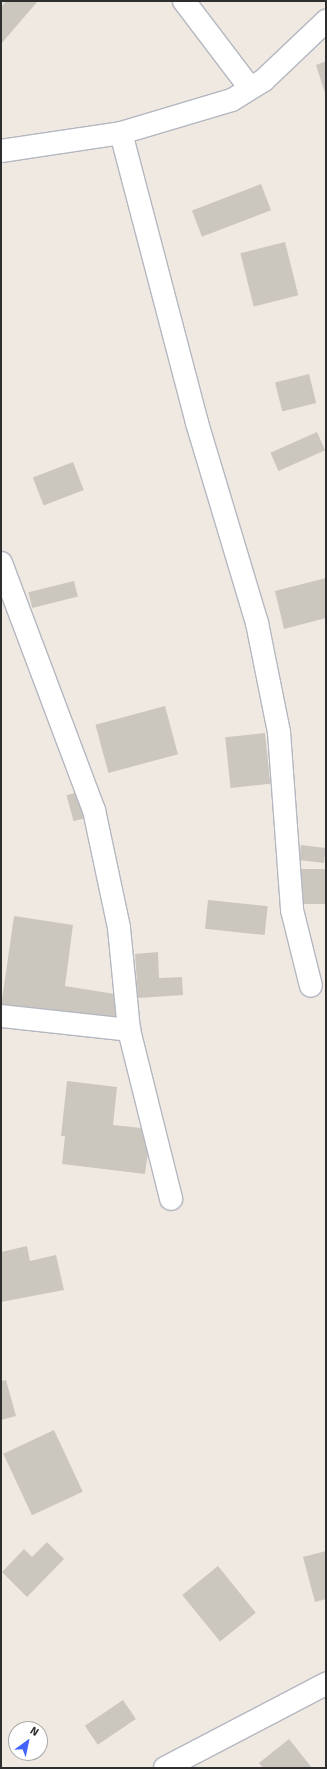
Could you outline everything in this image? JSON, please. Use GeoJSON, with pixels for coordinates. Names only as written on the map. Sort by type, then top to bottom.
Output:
{"type":"FeatureCollection","features":[{"type":"Feature","properties":{"kind":"street"},"geometry":{"type":"LineString","coordinates":[[184,1],[250,88]]}},
{"type":"Feature","properties":{"kind":"street"},"geometry":{"type":"LineString","coordinates":[[5,145],[121,133],[232,100],[264,80],[326,21]]}},
{"type":"Feature","properties":{"kind":"street"},"geometry":{"type":"LineString","coordinates":[[121,133],[197,423],[258,623],[279,732],[292,910],[311,986]]}},
{"type":"Feature","properties":{"kind":"street"},"geometry":{"type":"LineString","coordinates":[[2,567],[94,810],[119,928],[129,1030],[171,1199]]}},
{"type":"Feature","properties":{"kind":"street"},"geometry":{"type":"LineString","coordinates":[[1,1016],[129,1030]]}},
{"type":"Feature","properties":{"kind":"street"},"geometry":{"type":"LineString","coordinates":[[165,1768],[326,1684]]}},
{"type":"Feature","properties":{"kind":"building"},"geometry":{"type":"Polygon","coordinates":[[[6,1],[38,1],[1,44],[1,7],[6,1]]]}},
{"type":"Feature","properties":{"kind":"building"},"geometry":{"type":"Polygon","coordinates":[[[326,61],[326,96],[316,65],[326,61]]]}},
{"type":"Feature","properties":{"kind":"building"},"geometry":{"type":"Polygon","coordinates":[[[261,184],[271,210],[202,237],[192,211],[261,184]]]}},
{"type":"Feature","properties":{"kind":"building"},"geometry":{"type":"Polygon","coordinates":[[[285,242],[298,295],[254,306],[240,253],[285,242]]]}},
{"type":"Feature","properties":{"kind":"building"},"geometry":{"type":"Polygon","coordinates":[[[309,374],[316,403],[282,412],[275,382],[309,374]]]}},
{"type":"Feature","properties":{"kind":"building"},"geometry":{"type":"Polygon","coordinates":[[[317,432],[325,450],[279,471],[270,453],[317,432]]]}},
{"type":"Feature","properties":{"kind":"building"},"geometry":{"type":"Polygon","coordinates":[[[73,462],[84,490],[44,505],[33,477],[73,462]]]}},
{"type":"Feature","properties":{"kind":"building"},"geometry":{"type":"Polygon","coordinates":[[[326,578],[326,618],[284,629],[275,591],[326,578]]]}},
{"type":"Feature","properties":{"kind":"building"},"geometry":{"type":"Polygon","coordinates":[[[74,581],[78,597],[32,608],[28,592],[74,581]]]}},
{"type":"Feature","properties":{"kind":"building"},"geometry":{"type":"Polygon","coordinates":[[[165,706],[178,754],[108,773],[95,725],[165,706]]]}},
{"type":"Feature","properties":{"kind":"building"},"geometry":{"type":"Polygon","coordinates":[[[265,733],[270,784],[231,788],[225,737],[265,733]]]}},
{"type":"Feature","properties":{"kind":"building"},"geometry":{"type":"Polygon","coordinates":[[[82,791],[89,817],[74,821],[67,795],[82,791]]]}},
{"type":"Feature","properties":{"kind":"building"},"geometry":{"type":"Polygon","coordinates":[[[301,845],[326,848],[324,863],[299,860],[301,845]]]}},
{"type":"Feature","properties":{"kind":"building"},"geometry":{"type":"Polygon","coordinates":[[[301,869],[326,869],[326,904],[301,904],[301,869]]]}},
{"type":"Feature","properties":{"kind":"building"},"geometry":{"type":"Polygon","coordinates":[[[208,900],[268,906],[265,935],[205,929],[208,900]]]}},
{"type":"Feature","properties":{"kind":"building"},"geometry":{"type":"Polygon","coordinates":[[[14,916],[73,925],[65,986],[121,995],[117,1025],[1,1007],[14,916]]]}},
{"type":"Feature","properties":{"kind":"building"},"geometry":{"type":"Polygon","coordinates":[[[158,952],[159,978],[182,977],[183,995],[138,998],[135,954],[158,952]]]}},
{"type":"Feature","properties":{"kind":"building"},"geometry":{"type":"Polygon","coordinates":[[[67,1081],[117,1087],[113,1125],[151,1129],[145,1174],[62,1164],[65,1136],[61,1136],[67,1081]]]}},
{"type":"Feature","properties":{"kind":"building"},"geometry":{"type":"Polygon","coordinates":[[[27,1246],[30,1261],[56,1255],[64,1290],[1,1302],[1,1252],[27,1246]]]}},
{"type":"Feature","properties":{"kind":"building"},"geometry":{"type":"Polygon","coordinates":[[[6,1380],[16,1416],[1,1420],[1,1381],[6,1380]]]}},
{"type":"Feature","properties":{"kind":"building"},"geometry":{"type":"Polygon","coordinates":[[[54,1430],[83,1492],[32,1515],[3,1454],[54,1430]]]}},
{"type":"Feature","properties":{"kind":"building"},"geometry":{"type":"Polygon","coordinates":[[[47,1542],[64,1559],[27,1597],[2,1572],[24,1549],[32,1557],[47,1542]]]}},
{"type":"Feature","properties":{"kind":"building"},"geometry":{"type":"Polygon","coordinates":[[[326,1551],[326,1599],[315,1602],[303,1557],[326,1551]]]}},
{"type":"Feature","properties":{"kind":"building"},"geometry":{"type":"Polygon","coordinates":[[[218,1566],[256,1613],[220,1642],[182,1595],[218,1566]]]}},
{"type":"Feature","properties":{"kind":"building"},"geometry":{"type":"Polygon","coordinates":[[[123,1700],[136,1719],[98,1745],[85,1726],[123,1700]]]}},
{"type":"Feature","properties":{"kind":"building"},"geometry":{"type":"Polygon","coordinates":[[[289,1739],[312,1768],[263,1768],[259,1763],[289,1739]]]}}]}
